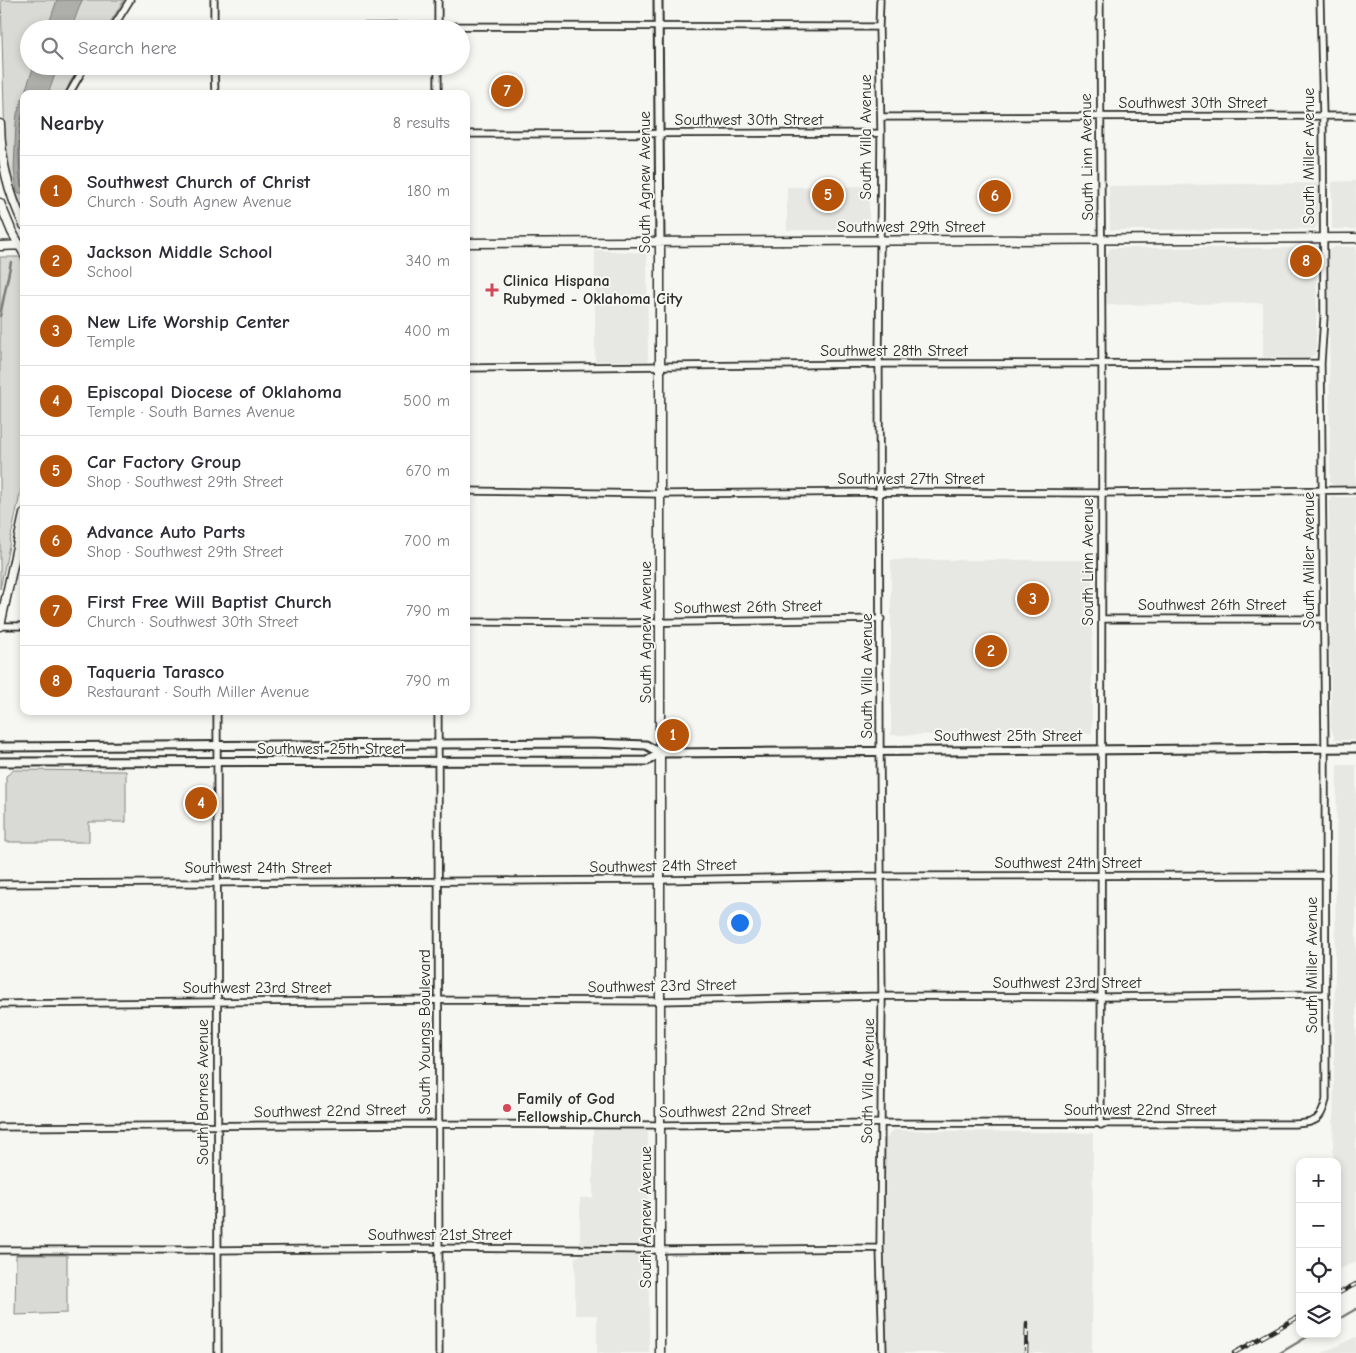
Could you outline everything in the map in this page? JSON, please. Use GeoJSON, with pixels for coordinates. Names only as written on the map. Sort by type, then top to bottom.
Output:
{"type":"FeatureCollection","features":[{"type":"Feature","properties":{"kind":"main road"},"geometry":{"type":"LineString","coordinates":[[0,124],[4,169],[8,186],[20,215]]}},
{"type":"Feature","properties":{"kind":"main road"},"geometry":{"type":"LineString","coordinates":[[0,203],[12,232],[20,245]]}},
{"type":"Feature","properties":{"kind":"main road","name":"Southwest 29th Street"},"geometry":{"type":"LineString","coordinates":[[470,243],[1356,238]]}},
{"type":"Feature","properties":{"kind":"main road","name":"South Agnew Avenue"},"geometry":{"type":"LineString","coordinates":[[660,242],[660,1353]]}},
{"type":"Feature","properties":{"kind":"main road"},"geometry":{"type":"LineString","coordinates":[[0,246],[20,248]]}},
{"type":"Feature","properties":{"kind":"main road"},"geometry":{"type":"LineString","coordinates":[[0,626],[20,533]]}},
{"type":"Feature","properties":{"kind":"street"},"geometry":{"type":"LineString","coordinates":[[117,20],[130,0]]}},
{"type":"Feature","properties":{"kind":"street"},"geometry":{"type":"LineString","coordinates":[[214,0],[214,20]]}},
{"type":"Feature","properties":{"kind":"street"},"geometry":{"type":"LineString","coordinates":[[438,0],[438,20]]}},
{"type":"Feature","properties":{"kind":"street","name":"South Agnew Avenue"},"geometry":{"type":"LineString","coordinates":[[658,0],[660,242]]}},
{"type":"Feature","properties":{"kind":"street","name":"South Villa Avenue"},"geometry":{"type":"LineString","coordinates":[[880,0],[879,364],[882,876],[880,1248],[883,1353]]}},
{"type":"Feature","properties":{"kind":"street","name":"South Linn Avenue"},"geometry":{"type":"LineString","coordinates":[[1100,0],[1102,240],[1100,1125]]}},
{"type":"Feature","properties":{"kind":"street","name":"South Miller Avenue"},"geometry":{"type":"LineString","coordinates":[[1318,1119],[1323,1113],[1326,1100],[1326,874],[1321,363],[1324,318],[1323,116],[1320,0]]}},
{"type":"Feature","properties":{"kind":"street"},"geometry":{"type":"LineString","coordinates":[[470,27],[879,26]]}},
{"type":"Feature","properties":{"kind":"street"},"geometry":{"type":"LineString","coordinates":[[72,90],[80,75]]}},
{"type":"Feature","properties":{"kind":"street"},"geometry":{"type":"LineString","coordinates":[[214,75],[215,90]]}},
{"type":"Feature","properties":{"kind":"street"},"geometry":{"type":"LineString","coordinates":[[438,75],[438,90]]}},
{"type":"Feature","properties":{"kind":"street","name":"Southwest 30th Street"},"geometry":{"type":"LineString","coordinates":[[881,117],[1356,116]]}},
{"type":"Feature","properties":{"kind":"street","name":"Southwest 30th Street"},"geometry":{"type":"LineString","coordinates":[[470,134],[881,132]]}},
{"type":"Feature","properties":{"kind":"street","name":"Southwest 28th Street"},"geometry":{"type":"LineString","coordinates":[[470,368],[879,364],[1321,363]]}},
{"type":"Feature","properties":{"kind":"street","name":"Southwest 27th Street"},"geometry":{"type":"LineString","coordinates":[[470,491],[659,494],[880,492],[1102,493],[1356,490]]}},
{"type":"Feature","properties":{"kind":"street","name":"Southwest 26th Street"},"geometry":{"type":"LineString","coordinates":[[470,622],[881,619]]}},
{"type":"Feature","properties":{"kind":"street","name":"Southwest 26th Street"},"geometry":{"type":"LineString","coordinates":[[1102,620],[1323,619]]}},
{"type":"Feature","properties":{"kind":"street"},"geometry":{"type":"LineString","coordinates":[[0,626],[20,626]]}},
{"type":"Feature","properties":{"kind":"street","name":"South Barnes Avenue"},"geometry":{"type":"LineString","coordinates":[[217,715],[216,1126],[218,1353]]}},
{"type":"Feature","properties":{"kind":"street","name":"South Youngs Boulevard"},"geometry":{"type":"LineString","coordinates":[[438,715],[439,1353]]}},
{"type":"Feature","properties":{"kind":"street","name":"Southwest 25th Street"},"geometry":{"type":"LineString","coordinates":[[0,747],[592,743],[646,745],[660,753]]}},
{"type":"Feature","properties":{"kind":"street","name":"Southwest 25th Street"},"geometry":{"type":"LineString","coordinates":[[0,762],[646,761],[660,753],[1356,748]]}},
{"type":"Feature","properties":{"kind":"street","name":"Southwest 24th Street"},"geometry":{"type":"LineString","coordinates":[[0,884],[1326,874]]}},
{"type":"Feature","properties":{"kind":"street","name":"Southwest 23rd Street"},"geometry":{"type":"LineString","coordinates":[[0,1004],[438,1000],[660,1001],[882,996],[1101,997],[1325,994]]}},
{"type":"Feature","properties":{"kind":"street","name":"Southwest 22nd Street"},"geometry":{"type":"LineString","coordinates":[[0,1126],[880,1123],[1295,1124],[1308,1123],[1318,1119]]}},
{"type":"Feature","properties":{"kind":"street","name":"Southwest 21st Street"},"geometry":{"type":"LineString","coordinates":[[0,1250],[880,1248]]}},
{"type":"Feature","properties":{"kind":"shaded area"},"geometry":{"type":"Polygon","coordinates":[[[1,0],[124,0],[112,20],[20,20],[20,75],[75,75],[67,90],[20,90],[20,204],[9,174],[5,145],[1,0]]]}},
{"type":"Feature","properties":{"kind":"shaded area"},"geometry":{"type":"Polygon","coordinates":[[[1356,181],[1356,229],[1332,229],[1332,182],[1356,181]]]}},
{"type":"Feature","properties":{"kind":"shaded area"},"geometry":{"type":"Polygon","coordinates":[[[1318,183],[1318,224],[1314,229],[1110,230],[1109,186],[1318,183]]]}},
{"type":"Feature","properties":{"kind":"shaded area"},"geometry":{"type":"Polygon","coordinates":[[[869,186],[869,223],[862,230],[787,230],[787,187],[869,186]]]}},
{"type":"Feature","properties":{"kind":"shaded area"},"geometry":{"type":"Polygon","coordinates":[[[1335,247],[1356,247],[1356,485],[1334,485],[1330,483],[1329,250],[1335,247]]]}},
{"type":"Feature","properties":{"kind":"shaded area"},"geometry":{"type":"Polygon","coordinates":[[[1111,248],[1317,248],[1316,354],[1308,358],[1263,357],[1263,303],[1106,305],[1106,255],[1111,248]]]}},
{"type":"Feature","properties":{"kind":"shaded area"},"geometry":{"type":"Polygon","coordinates":[[[595,250],[647,253],[648,361],[595,361],[595,250]]]}},
{"type":"Feature","properties":{"kind":"shaded area"},"geometry":{"type":"Polygon","coordinates":[[[0,257],[20,257],[20,494],[0,589],[0,257]]]}},
{"type":"Feature","properties":{"kind":"shaded area"},"geometry":{"type":"Polygon","coordinates":[[[1332,497],[1356,497],[1356,740],[1335,740],[1331,727],[1329,503],[1332,497]]]}},
{"type":"Feature","properties":{"kind":"shaded area"},"geometry":{"type":"Polygon","coordinates":[[[891,560],[1092,560],[1092,733],[891,735],[891,560]]]}},
{"type":"Feature","properties":{"kind":"shaded area"},"geometry":{"type":"Polygon","coordinates":[[[1337,765],[1356,765],[1356,1262],[1341,1268],[1341,1158],[1333,1158],[1337,765]]]}},
{"type":"Feature","properties":{"kind":"shaded area"},"geometry":{"type":"Polygon","coordinates":[[[14,770],[126,771],[126,822],[89,822],[89,842],[6,842],[6,776],[14,770]]]}},
{"type":"Feature","properties":{"kind":"shaded area"},"geometry":{"type":"Polygon","coordinates":[[[593,1129],[645,1129],[648,1133],[649,1353],[597,1353],[597,1315],[575,1315],[575,1257],[580,1256],[580,1198],[593,1198],[593,1129]]]}},
{"type":"Feature","properties":{"kind":"shaded area"},"geometry":{"type":"Polygon","coordinates":[[[893,1130],[1093,1133],[1092,1353],[886,1353],[885,1140],[893,1130]]]}},
{"type":"Feature","properties":{"kind":"shaded area"},"geometry":{"type":"Polygon","coordinates":[[[16,1255],[67,1255],[67,1313],[15,1315],[16,1255]]]}},
{"type":"Feature","properties":{"kind":"shaded area"},"geometry":{"type":"Polygon","coordinates":[[[1356,1337],[1356,1353],[1322,1353],[1356,1337]]]}},
{"type":"Feature","properties":{"kind":"water"},"geometry":{"type":"Polygon","coordinates":[[[57,0],[82,0],[74,20],[50,20],[57,0]]]}},
{"type":"Feature","properties":{"kind":"water"},"geometry":{"type":"Polygon","coordinates":[[[31,75],[55,75],[49,90],[25,90],[31,75]]]}},
{"type":"Feature","properties":{"kind":"water"},"geometry":{"type":"Polygon","coordinates":[[[20,105],[20,193],[17,192],[14,170],[17,114],[20,105]]]}},
{"type":"Feature","properties":{"kind":"waterway"},"geometry":{"type":"LineString","coordinates":[[0,316],[11,262]]}},
{"type":"Feature","properties":{"kind":"waterway"},"geometry":{"type":"LineString","coordinates":[[1341,1318],[1356,1309]]}},
{"type":"Feature","properties":{"kind":"waterway"},"geometry":{"type":"LineString","coordinates":[[1280,1353],[1305,1338]]}},
{"type":"Feature","properties":{"kind":"railway"},"geometry":{"type":"LineString","coordinates":[[1339,1293],[1356,1284]]}},
{"type":"Feature","properties":{"kind":"railway"},"geometry":{"type":"LineString","coordinates":[[1234,1353],[1296,1318]]}},
{"type":"Feature","properties":{"kind":"railway"},"geometry":{"type":"LineString","coordinates":[[1026,1353],[1027,1323]]}},
{"type":"Feature","properties":{"kind":"place","name":"First Free Will Baptist Church"},"geometry":{"type":"Point","coordinates":[507,91]}},
{"type":"Feature","properties":{"kind":"place","name":"Car Factory Group"},"geometry":{"type":"Point","coordinates":[828,195]}},
{"type":"Feature","properties":{"kind":"place","name":"Advance Auto Parts"},"geometry":{"type":"Point","coordinates":[995,196]}},
{"type":"Feature","properties":{"kind":"place","name":"Taqueria Tarasco"},"geometry":{"type":"Point","coordinates":[1306,261]}},
{"type":"Feature","properties":{"kind":"place","name":"Clinica Hispana Rubymed - Oklahoma City"},"geometry":{"type":"Point","coordinates":[492,290]}},
{"type":"Feature","properties":{"kind":"place","name":"New Life Worship Center"},"geometry":{"type":"Point","coordinates":[1033,599]}},
{"type":"Feature","properties":{"kind":"place","name":"Jackson Middle School"},"geometry":{"type":"Point","coordinates":[991,651]}},
{"type":"Feature","properties":{"kind":"place","name":"Southwest Church of Christ"},"geometry":{"type":"Point","coordinates":[673,735]}},
{"type":"Feature","properties":{"kind":"place","name":"Episcopal Diocese of Oklahoma"},"geometry":{"type":"Point","coordinates":[201,803]}},
{"type":"Feature","properties":{"kind":"place","name":"Family of God Fellowship Church"},"geometry":{"type":"Point","coordinates":[507,1108]}}]}
